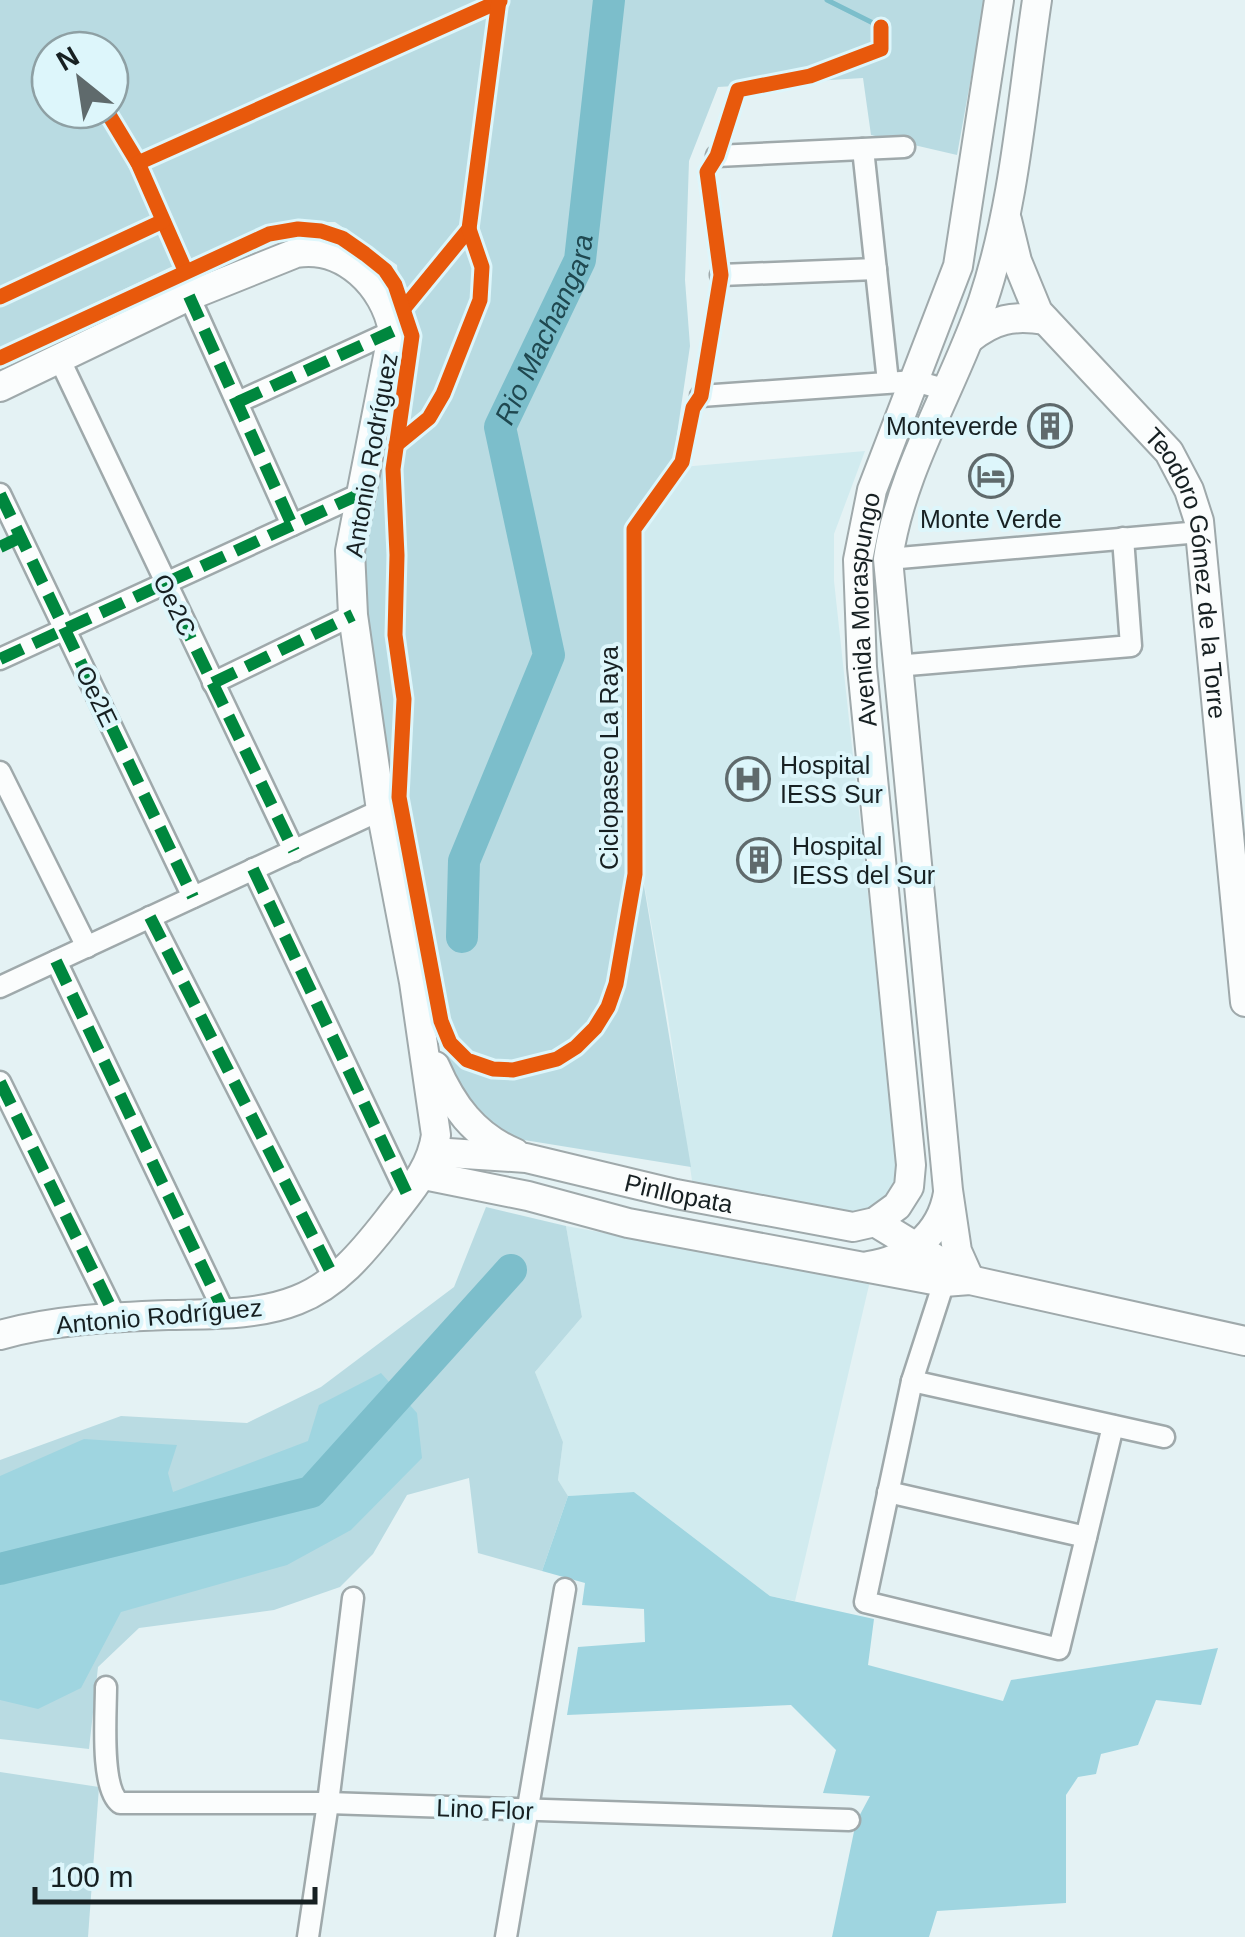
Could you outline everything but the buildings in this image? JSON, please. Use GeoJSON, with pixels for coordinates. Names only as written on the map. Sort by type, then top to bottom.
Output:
{"type":"FeatureCollection","features":[{"type":"Feature","properties":{"kind":"street","name":"Avenida Moraspungo"},"geometry":{"type":"LineString","coordinates":[[875,1222],[890,1213],[903,1196],[911,1165],[862,667],[858,560],[901,382],[958,266],[999,0]]}},
{"type":"Feature","properties":{"kind":"street","name":"Avenida Moraspungo"},"geometry":{"type":"LineString","coordinates":[[957,1281],[888,558],[901,497],[969,340],[997,252],[1037,0]]}},
{"type":"Feature","properties":{"kind":"street"},"geometry":{"type":"LineString","coordinates":[[716,156],[904,147]]}},
{"type":"Feature","properties":{"kind":"street"},"geometry":{"type":"LineString","coordinates":[[863,149],[876,269],[901,382]]}},
{"type":"Feature","properties":{"kind":"street","name":"Teodoro Gómez de la Torre"},"geometry":{"type":"LineString","coordinates":[[1005,213],[1017,260],[1042,316]]}},
{"type":"Feature","properties":{"kind":"street","name":"Antonio Rodríguez"},"geometry":{"type":"LineString","coordinates":[[0,386],[189,296],[296,252],[322,252],[360,272],[383,297],[393,331],[350,551],[353,615],[381,810],[423,1036],[436,1134],[422,1174],[357,1260],[297,1300],[225,1314],[116,1318],[0,1335]]}},
{"type":"Feature","properties":{"kind":"street","name":"Teodoro Gómez de la Torre"},"geometry":{"type":"LineString","coordinates":[[997,252],[1006,280],[1016,294],[1042,316],[1169,452],[1189,490],[1200,532],[1245,1002]]}},
{"type":"Feature","properties":{"kind":"street"},"geometry":{"type":"LineString","coordinates":[[721,276],[876,269]]}},
{"type":"Feature","properties":{"kind":"street"},"geometry":{"type":"LineString","coordinates":[[189,296],[292,524]]}},
{"type":"Feature","properties":{"kind":"street"},"geometry":{"type":"LineString","coordinates":[[969,340],[986,325],[1004,318],[1042,316]]}},
{"type":"Feature","properties":{"kind":"street"},"geometry":{"type":"LineString","coordinates":[[238,402],[393,331]]}},
{"type":"Feature","properties":{"kind":"street","name":"Oe2C"},"geometry":{"type":"LineString","coordinates":[[59,358],[294,850]]}},
{"type":"Feature","properties":{"kind":"street"},"geometry":{"type":"LineString","coordinates":[[700,396],[901,382],[947,390]]}},
{"type":"Feature","properties":{"kind":"street","name":"Oe2E"},"geometry":{"type":"LineString","coordinates":[[0,494],[194,897]]}},
{"type":"Feature","properties":{"kind":"street"},"geometry":{"type":"LineString","coordinates":[[0,658],[360,494]]}},
{"type":"Feature","properties":{"kind":"street"},"geometry":{"type":"LineString","coordinates":[[888,558],[1200,532]]}},
{"type":"Feature","properties":{"kind":"street"},"geometry":{"type":"LineString","coordinates":[[0,547],[20,537]]}},
{"type":"Feature","properties":{"kind":"street"},"geometry":{"type":"LineString","coordinates":[[896,666],[1131,646],[1123,538]]}},
{"type":"Feature","properties":{"kind":"street"},"geometry":{"type":"LineString","coordinates":[[213,683],[353,615]]}},
{"type":"Feature","properties":{"kind":"street"},"geometry":{"type":"LineString","coordinates":[[0,772],[87,946]]}},
{"type":"Feature","properties":{"kind":"street"},"geometry":{"type":"LineString","coordinates":[[0,987],[381,810]]}},
{"type":"Feature","properties":{"kind":"street"},"geometry":{"type":"LineString","coordinates":[[253,869],[422,1174]]}},
{"type":"Feature","properties":{"kind":"street"},"geometry":{"type":"LineString","coordinates":[[150,917],[334,1278]]}},
{"type":"Feature","properties":{"kind":"street"},"geometry":{"type":"LineString","coordinates":[[56,961],[225,1314]]}},
{"type":"Feature","properties":{"kind":"street","name":"Antonio Rodríguez"},"geometry":{"type":"LineString","coordinates":[[423,1036],[461,1114],[481,1134],[526,1158]]}},
{"type":"Feature","properties":{"kind":"street"},"geometry":{"type":"LineString","coordinates":[[0,1082],[116,1318]]}},
{"type":"Feature","properties":{"kind":"street","name":"Pinllopata"},"geometry":{"type":"LineString","coordinates":[[422,1174],[526,1158],[676,1194],[841,1226],[875,1222],[957,1281]]}},
{"type":"Feature","properties":{"kind":"street","name":"Pinllopata"},"geometry":{"type":"LineString","coordinates":[[422,1174],[628,1222],[851,1266],[957,1281],[1245,1340]]}},
{"type":"Feature","properties":{"kind":"street","name":"Avenida Moraspungo"},"geometry":{"type":"LineString","coordinates":[[916,1248],[939,1222],[948,1190]]}},
{"type":"Feature","properties":{"kind":"street","name":"Pinllopata"},"geometry":{"type":"LineString","coordinates":[[851,1266],[879,1264],[916,1248]]}},
{"type":"Feature","properties":{"kind":"street"},"geometry":{"type":"LineString","coordinates":[[957,1281],[912,1381],[865,1602],[1059,1649],[1113,1426]]}},
{"type":"Feature","properties":{"kind":"street"},"geometry":{"type":"LineString","coordinates":[[912,1381],[1164,1437]]}},
{"type":"Feature","properties":{"kind":"street"},"geometry":{"type":"LineString","coordinates":[[888,1492],[1086,1537]]}},
{"type":"Feature","properties":{"kind":"street"},"geometry":{"type":"LineString","coordinates":[[506,1937],[565,1590]]}},
{"type":"Feature","properties":{"kind":"street"},"geometry":{"type":"LineString","coordinates":[[308,1937],[353,1598]]}},
{"type":"Feature","properties":{"kind":"street","name":"Lino Flor"},"geometry":{"type":"LineString","coordinates":[[106,1687],[108,1776],[111,1794],[120,1803],[328,1804],[849,1820]]}},
{"type":"Feature","properties":{"kind":"shaded area"},"geometry":{"type":"Polygon","coordinates":[[[0,0],[985,0],[957,155],[871,135],[863,78],[718,87],[689,161],[685,280],[690,346],[672,468],[634,529],[639,856],[691,1167],[518,1139],[475,1119],[452,1077],[386,811],[356,615],[367,490],[403,339],[397,265],[335,222],[280,222],[171,267],[0,348],[0,0]]]}},
{"type":"Feature","properties":{"kind":"shaded area","name":"Hospital IESS Sur"},"geometry":{"type":"Polygon","coordinates":[[[865,451],[834,534],[834,581],[898,1171],[890,1191],[875,1207],[856,1216],[693,1187],[639,856],[639,528],[682,467],[865,451]]]}},
{"type":"Feature","properties":{"kind":"shaded area"},"geometry":{"type":"Polygon","coordinates":[[[486,1207],[566,1226],[582,1317],[535,1372],[563,1442],[558,1480],[568,1496],[542,1571],[478,1553],[469,1478],[407,1495],[373,1554],[340,1587],[274,1610],[139,1628],[98,1667],[89,1749],[0,1739],[0,1460],[121,1416],[247,1423],[321,1387],[454,1287],[486,1207]]]}},
{"type":"Feature","properties":{"kind":"shaded area"},"geometry":{"type":"Polygon","coordinates":[[[566,1226],[870,1281],[795,1601],[770,1596],[634,1492],[568,1496],[558,1480],[563,1442],[535,1372],[582,1317],[566,1226]]]}},
{"type":"Feature","properties":{"kind":"shaded area"},"geometry":{"type":"Polygon","coordinates":[[[381,1373],[417,1413],[422,1458],[351,1530],[287,1565],[121,1612],[81,1688],[38,1709],[0,1700],[0,1476],[84,1439],[177,1445],[168,1473],[173,1492],[308,1441],[319,1405],[381,1373]]]}},
{"type":"Feature","properties":{"kind":"shaded area"},"geometry":{"type":"Polygon","coordinates":[[[634,1492],[770,1596],[874,1619],[868,1665],[1003,1701],[1011,1680],[1218,1648],[1201,1705],[1156,1700],[1138,1745],[1101,1754],[1096,1774],[1078,1777],[1066,1795],[1066,1903],[937,1911],[929,1937],[832,1937],[856,1822],[870,1796],[823,1793],[836,1750],[791,1705],[567,1715],[578,1647],[645,1642],[644,1609],[582,1605],[585,1583],[542,1571],[568,1496],[634,1492]]]}},
{"type":"Feature","properties":{"kind":"shaded area"},"geometry":{"type":"Polygon","coordinates":[[[0,1772],[99,1787],[88,1937],[0,1937],[0,1772]]]}},
{"type":"Feature","properties":{"kind":"waterway","name":"Rio Machangara"},"geometry":{"type":"LineString","coordinates":[[462,937],[464,861],[549,655],[500,427],[580,260],[609,0]]}},
{"type":"Feature","properties":{"kind":"waterway"},"geometry":{"type":"LineString","coordinates":[[827,0],[881,27]]}},
{"type":"Feature","properties":{"kind":"waterway"},"geometry":{"type":"LineString","coordinates":[[0,1569],[311,1492],[511,1270]]}},
{"type":"Feature","properties":{"kind":"marked path"},"geometry":{"type":"LineString","coordinates":[[189,296],[292,525]]}},
{"type":"Feature","properties":{"kind":"marked path"},"geometry":{"type":"LineString","coordinates":[[238,402],[393,331]]}},
{"type":"Feature","properties":{"kind":"marked path"},"geometry":{"type":"LineString","coordinates":[[0,494],[193,897]]}},
{"type":"Feature","properties":{"kind":"marked path"},"geometry":{"type":"LineString","coordinates":[[0,659],[360,494]]}},
{"type":"Feature","properties":{"kind":"marked path"},"geometry":{"type":"LineString","coordinates":[[0,547],[21,537]]}},
{"type":"Feature","properties":{"kind":"marked path"},"geometry":{"type":"LineString","coordinates":[[164,583],[294,851]]}},
{"type":"Feature","properties":{"kind":"marked path"},"geometry":{"type":"LineString","coordinates":[[213,683],[353,615]]}},
{"type":"Feature","properties":{"kind":"marked path"},"geometry":{"type":"LineString","coordinates":[[253,869],[407,1194]]}},
{"type":"Feature","properties":{"kind":"marked path"},"geometry":{"type":"LineString","coordinates":[[150,917],[334,1278]]}},
{"type":"Feature","properties":{"kind":"marked path"},"geometry":{"type":"LineString","coordinates":[[56,961],[225,1314]]}},
{"type":"Feature","properties":{"kind":"marked path"},"geometry":{"type":"LineString","coordinates":[[0,1082],[116,1318]]}},
{"type":"Feature","properties":{"kind":"cycle path"},"geometry":{"type":"LineString","coordinates":[[405,307],[469,229],[499,0]]}},
{"type":"Feature","properties":{"kind":"cycle path"},"geometry":{"type":"LineString","coordinates":[[138,163],[500,1]]}},
{"type":"Feature","properties":{"kind":"cycle path","name":"Ciclopaseo La Raya"},"geometry":{"type":"LineString","coordinates":[[0,358],[269,234],[298,229],[321,231],[342,238],[385,270],[395,285],[412,336],[393,469],[395,635],[404,699],[399,797],[441,1021],[450,1043],[467,1060],[493,1069],[513,1070],[557,1059],[595,1028],[608,1007],[616,984],[635,874],[634,529],[682,462],[693,408],[701,396],[721,275],[707,172],[717,156],[738,90],[810,76],[881,49],[881,27]]}},
{"type":"Feature","properties":{"kind":"cycle path"},"geometry":{"type":"LineString","coordinates":[[118,130],[138,163],[185,270]]}},
{"type":"Feature","properties":{"kind":"cycle path"},"geometry":{"type":"LineString","coordinates":[[0,297],[163,221]]}},
{"type":"Feature","properties":{"kind":"cycle path"},"geometry":{"type":"LineString","coordinates":[[396,445],[429,418],[443,394],[480,300],[482,267],[469,229]]}},
{"type":"Feature","properties":{"kind":"place","name":"Monteverde"},"geometry":{"type":"Point","coordinates":[1050,426]}},
{"type":"Feature","properties":{"kind":"place","name":"Monte Verde"},"geometry":{"type":"Point","coordinates":[991,476]}},
{"type":"Feature","properties":{"kind":"place","name":"Hospital IESS Sur"},"geometry":{"type":"Point","coordinates":[748,779]}},
{"type":"Feature","properties":{"kind":"place","name":"Hospital IESS del Sur"},"geometry":{"type":"Point","coordinates":[759,860]}}]}
